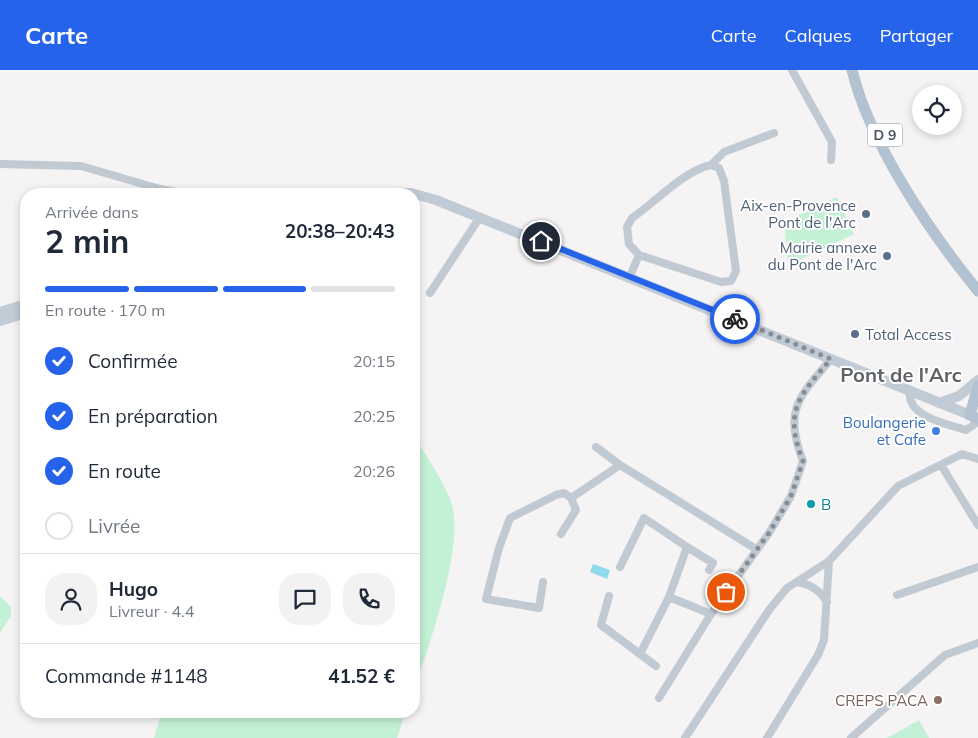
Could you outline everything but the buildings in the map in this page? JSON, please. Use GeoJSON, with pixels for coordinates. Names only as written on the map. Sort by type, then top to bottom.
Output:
{"type":"FeatureCollection","features":[{"type":"Feature","properties":{"kind":"main road","name":"D 9"},"geometry":{"type":"LineString","coordinates":[[852,70],[863,108],[928,223],[978,291]]}},
{"type":"Feature","properties":{"kind":"main road","name":"D 9"},"geometry":{"type":"LineString","coordinates":[[860,70],[870,104],[890,154],[931,218],[978,282]]}},
{"type":"Feature","properties":{"kind":"main road"},"geometry":{"type":"LineString","coordinates":[[420,195],[630,276],[975,418],[978,386]]}},
{"type":"Feature","properties":{"kind":"main road"},"geometry":{"type":"LineString","coordinates":[[0,312],[20,306]]}},
{"type":"Feature","properties":{"kind":"main road"},"geometry":{"type":"LineString","coordinates":[[0,321],[20,315]]}},
{"type":"Feature","properties":{"kind":"main road"},"geometry":{"type":"LineString","coordinates":[[939,403],[959,396],[978,380]]}},
{"type":"Feature","properties":{"kind":"street"},"geometry":{"type":"LineString","coordinates":[[792,70],[832,142],[831,160]]}},
{"type":"Feature","properties":{"kind":"street"},"geometry":{"type":"LineString","coordinates":[[711,165],[724,152],[774,133]]}},
{"type":"Feature","properties":{"kind":"street"},"geometry":{"type":"LineString","coordinates":[[0,164],[81,166],[157,188]]}},
{"type":"Feature","properties":{"kind":"street"},"geometry":{"type":"LineString","coordinates":[[711,165],[719,168],[724,181],[736,271],[731,281],[721,282],[639,255],[629,244],[627,227],[632,218],[703,166],[711,165]]}},
{"type":"Feature","properties":{"kind":"street"},"geometry":{"type":"LineString","coordinates":[[430,293],[480,217]]}},
{"type":"Feature","properties":{"kind":"street"},"geometry":{"type":"LineString","coordinates":[[630,276],[639,255]]}},
{"type":"Feature","properties":{"kind":"street"},"geometry":{"type":"LineString","coordinates":[[659,698],[712,614],[769,533],[791,496],[803,461],[796,444],[794,414],[802,393],[831,359]]}},
{"type":"Feature","properties":{"kind":"street"},"geometry":{"type":"LineString","coordinates":[[910,392],[915,409],[928,416],[966,430],[975,418]]}},
{"type":"Feature","properties":{"kind":"street"},"geometry":{"type":"LineString","coordinates":[[596,447],[620,465],[756,549]]}},
{"type":"Feature","properties":{"kind":"street"},"geometry":{"type":"LineString","coordinates":[[685,738],[769,610],[787,588],[829,562],[898,486],[962,454],[978,459]]}},
{"type":"Feature","properties":{"kind":"street"},"geometry":{"type":"LineString","coordinates":[[571,498],[620,465]]}},
{"type":"Feature","properties":{"kind":"street"},"geometry":{"type":"LineString","coordinates":[[941,465],[978,524]]}},
{"type":"Feature","properties":{"kind":"street"},"geometry":{"type":"LineString","coordinates":[[543,582],[539,608],[486,599],[499,548],[510,518],[556,495],[564,493],[571,498],[576,510],[561,534]]}},
{"type":"Feature","properties":{"kind":"street"},"geometry":{"type":"LineString","coordinates":[[620,567],[644,518],[713,563],[709,570]]}},
{"type":"Feature","properties":{"kind":"street"},"geometry":{"type":"LineString","coordinates":[[640,654],[669,597],[688,547]]}},
{"type":"Feature","properties":{"kind":"street"},"geometry":{"type":"LineString","coordinates":[[766,738],[818,655],[824,640],[829,562]]}},
{"type":"Feature","properties":{"kind":"street"},"geometry":{"type":"LineString","coordinates":[[897,596],[978,567]]}},
{"type":"Feature","properties":{"kind":"street"},"geometry":{"type":"LineString","coordinates":[[797,582],[807,583],[822,593],[827,602]]}},
{"type":"Feature","properties":{"kind":"street"},"geometry":{"type":"LineString","coordinates":[[609,596],[601,625],[656,666]]}},
{"type":"Feature","properties":{"kind":"street"},"geometry":{"type":"LineString","coordinates":[[669,597],[712,614]]}},
{"type":"Feature","properties":{"kind":"street"},"geometry":{"type":"LineString","coordinates":[[851,738],[945,655],[978,643]]}},
{"type":"Feature","properties":{"kind":"green space"},"geometry":{"type":"Polygon","coordinates":[[[837,197],[854,234],[795,262],[788,261],[784,222],[837,197]]]}},
{"type":"Feature","properties":{"kind":"green space"},"geometry":{"type":"Polygon","coordinates":[[[420,445],[448,493],[454,520],[454,543],[450,569],[420,672],[420,445]]]}},
{"type":"Feature","properties":{"kind":"green space"},"geometry":{"type":"Polygon","coordinates":[[[0,596],[11,607],[11,616],[0,633],[0,596]]]}},
{"type":"Feature","properties":{"kind":"green space"},"geometry":{"type":"Polygon","coordinates":[[[160,718],[404,718],[397,738],[154,738],[160,718]]]}},
{"type":"Feature","properties":{"kind":"green space"},"geometry":{"type":"Polygon","coordinates":[[[919,720],[929,738],[887,738],[919,720]]]}},
{"type":"Feature","properties":{"kind":"water"},"geometry":{"type":"Polygon","coordinates":[[[593,564],[610,570],[607,579],[590,572],[593,564]]]}},
{"type":"Feature","properties":{"kind":"way so far"},"geometry":{"type":"LineString","coordinates":[[726,592],[769,533],[791,496],[803,461],[796,444],[794,414],[802,393],[831,359],[735,319]]}},
{"type":"Feature","properties":{"kind":"place","name":"Aix-en-Provence Pont de l'Arc"},"geometry":{"type":"Point","coordinates":[866,214]}},
{"type":"Feature","properties":{"kind":"place","name":"Mairie annexe du Pont de l'Arc"},"geometry":{"type":"Point","coordinates":[887,256]}},
{"type":"Feature","properties":{"kind":"place","name":"Total Access"},"geometry":{"type":"Point","coordinates":[855,334]}},
{"type":"Feature","properties":{"kind":"place","name":"Boulangerie et Cafe"},"geometry":{"type":"Point","coordinates":[936,431]}},
{"type":"Feature","properties":{"kind":"place","name":"B"},"geometry":{"type":"Point","coordinates":[811,504]}},
{"type":"Feature","properties":{"kind":"place","name":"CREPS PACA"},"geometry":{"type":"Point","coordinates":[938,700]}},
{"type":"Feature","properties":{"kind":"district","name":"Pont de l'Arc"},"geometry":{"type":"Point","coordinates":[901,374]}},
{"type":"Feature","properties":{"kind":"route"},"geometry":{"type":"LineString","coordinates":[[541,241],[735,319]]}}]}
